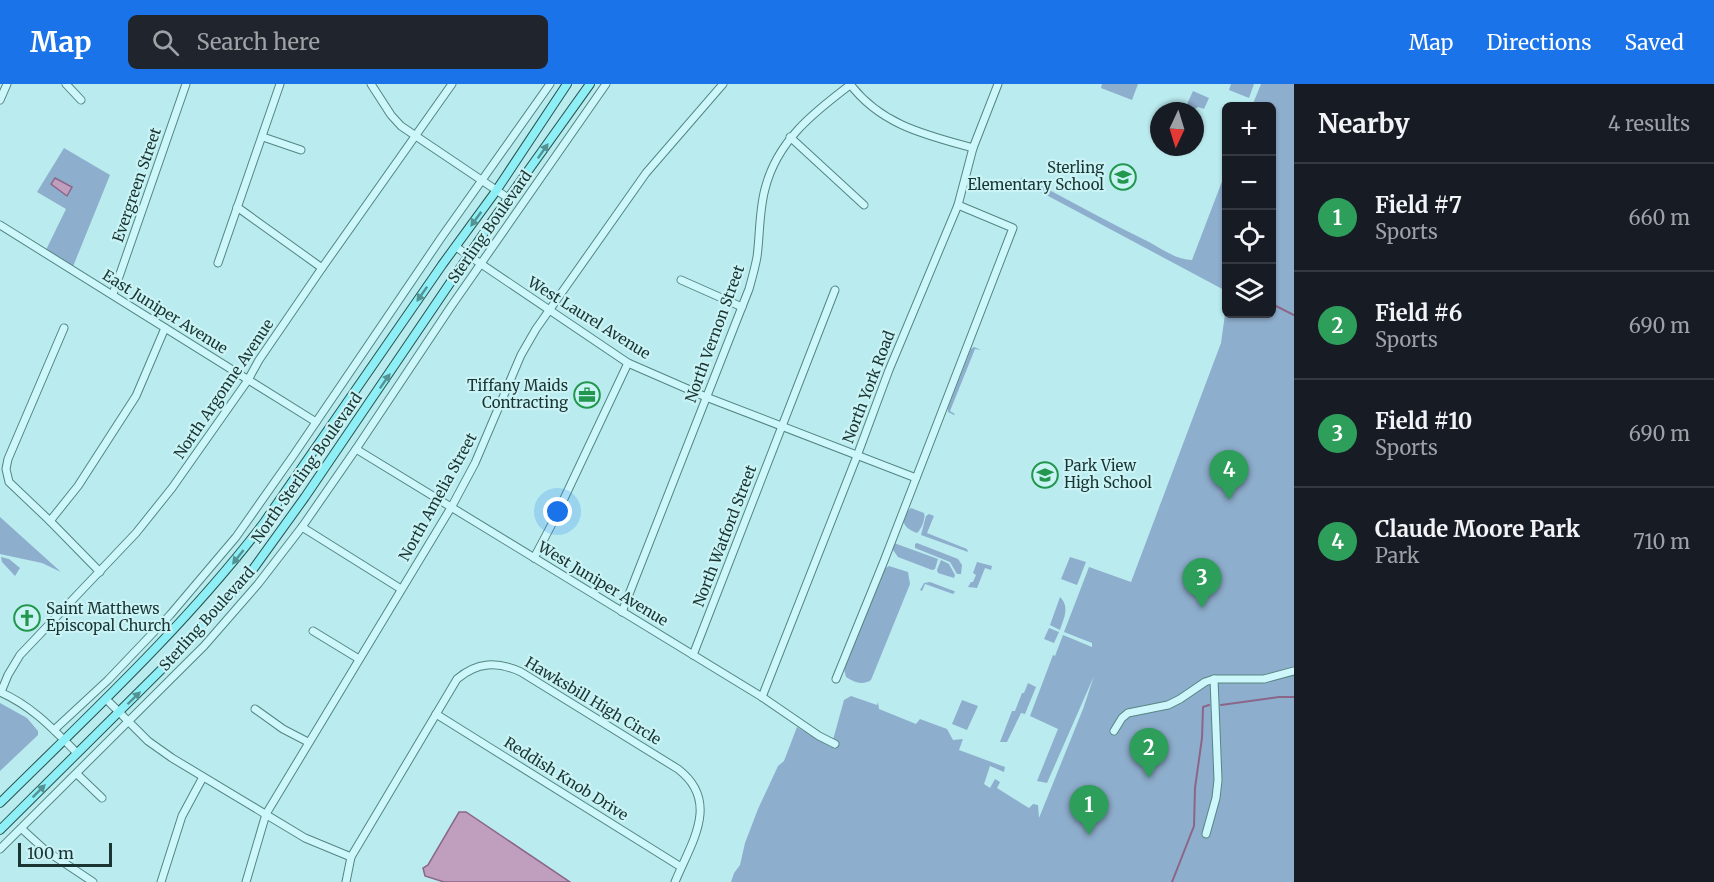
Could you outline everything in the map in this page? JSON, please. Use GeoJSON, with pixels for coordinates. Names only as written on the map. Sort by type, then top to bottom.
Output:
{"type":"FeatureCollection","features":[{"type":"Feature","properties":{"kind":"main road","name":"North Sterling Boulevard"},"geometry":{"type":"LineString","coordinates":[[0,803],[184,619],[237,558],[496,191],[567,84]]}},
{"type":"Feature","properties":{"kind":"main road","name":"North Sterling Boulevard"},"geometry":{"type":"LineString","coordinates":[[0,830],[168,663],[251,572],[305,497],[508,198],[590,84]]}},
{"type":"Feature","properties":{"kind":"street"},"geometry":{"type":"LineString","coordinates":[[0,100],[7,84]]}},
{"type":"Feature","properties":{"kind":"street"},"geometry":{"type":"LineString","coordinates":[[66,84],[81,100]]}},
{"type":"Feature","properties":{"kind":"street","name":"Evergreen Street"},"geometry":{"type":"LineString","coordinates":[[113,294],[186,84]]}},
{"type":"Feature","properties":{"kind":"street"},"geometry":{"type":"LineString","coordinates":[[218,263],[280,84]]}},
{"type":"Feature","properties":{"kind":"street"},"geometry":{"type":"LineString","coordinates":[[371,84],[396,121],[508,198]]}},
{"type":"Feature","properties":{"kind":"street","name":"North Argonne Avenue"},"geometry":{"type":"LineString","coordinates":[[0,692],[20,655],[136,533],[172,488],[248,380],[259,360],[322,268],[452,84]]}},
{"type":"Feature","properties":{"kind":"street","name":"Sterling Boulevard"},"geometry":{"type":"LineString","coordinates":[[54,730],[115,672],[203,577],[255,511],[550,84]]}},
{"type":"Feature","properties":{"kind":"street","name":"Sterling Boulevard"},"geometry":{"type":"LineString","coordinates":[[0,849],[129,722],[235,612],[302,527],[606,84]]}},
{"type":"Feature","properties":{"kind":"street","name":"North Amelia Street"},"geometry":{"type":"LineString","coordinates":[[246,882],[266,814],[452,506],[479,454],[521,355],[549,310],[646,173],[723,84]]}},
{"type":"Feature","properties":{"kind":"street"},"geometry":{"type":"LineString","coordinates":[[850,84],[864,101],[892,122],[907,129],[973,148]]}},
{"type":"Feature","properties":{"kind":"street","name":"North Vernon Street"},"geometry":{"type":"LineString","coordinates":[[622,612],[742,307],[757,258],[765,189],[773,165],[790,137],[814,112],[850,84]]}},
{"type":"Feature","properties":{"kind":"street","name":"North York Road"},"geometry":{"type":"LineString","coordinates":[[762,697],[889,370],[958,205],[973,148],[998,84]]}},
{"type":"Feature","properties":{"kind":"street"},"geometry":{"type":"LineString","coordinates":[[263,137],[301,150]]}},
{"type":"Feature","properties":{"kind":"street"},"geometry":{"type":"LineString","coordinates":[[790,137],[864,205]]}},
{"type":"Feature","properties":{"kind":"street"},"geometry":{"type":"LineString","coordinates":[[836,679],[1013,228],[958,205]]}},
{"type":"Feature","properties":{"kind":"street"},"geometry":{"type":"LineString","coordinates":[[237,207],[322,268]]}},
{"type":"Feature","properties":{"kind":"street","name":"East Juniper Avenue"},"geometry":{"type":"LineString","coordinates":[[0,225],[316,422]]}},
{"type":"Feature","properties":{"kind":"street","name":"West Laurel Avenue"},"geometry":{"type":"LineString","coordinates":[[456,247],[628,363],[706,397],[916,478]]}},
{"type":"Feature","properties":{"kind":"street"},"geometry":{"type":"LineString","coordinates":[[681,280],[742,307]]}},
{"type":"Feature","properties":{"kind":"street","name":"North Watford Street"},"geometry":{"type":"LineString","coordinates":[[693,655],[836,290]]}},
{"type":"Feature","properties":{"kind":"street"},"geometry":{"type":"LineString","coordinates":[[64,328],[8,459],[6,469],[9,482],[100,572]]}},
{"type":"Feature","properties":{"kind":"street"},"geometry":{"type":"LineString","coordinates":[[50,521],[78,486],[136,396],[165,328]]}},
{"type":"Feature","properties":{"kind":"street"},"geometry":{"type":"LineString","coordinates":[[534,558],[628,363]]}},
{"type":"Feature","properties":{"kind":"street","name":"West Juniper Avenue"},"geometry":{"type":"LineString","coordinates":[[356,449],[452,506],[835,744]]}},
{"type":"Feature","properties":{"kind":"street"},"geometry":{"type":"LineString","coordinates":[[302,527],[401,589]]}},
{"type":"Feature","properties":{"kind":"street"},"geometry":{"type":"LineString","coordinates":[[314,631],[359,659]]}},
{"type":"Feature","properties":{"kind":"street","name":"Hawksbill High Circle"},"geometry":{"type":"LineString","coordinates":[[346,882],[351,857],[457,679],[467,670],[481,665],[496,664],[521,672],[685,774],[698,791],[700,823],[675,882]]}},
{"type":"Feature","properties":{"kind":"street"},"geometry":{"type":"LineString","coordinates":[[1114,731],[1128,713],[1168,705],[1205,682],[1214,679],[1264,679],[1294,671]]}},
{"type":"Feature","properties":{"kind":"street"},"geometry":{"type":"LineString","coordinates":[[1206,834],[1216,798],[1218,780],[1214,679]]}},
{"type":"Feature","properties":{"kind":"street"},"geometry":{"type":"LineString","coordinates":[[0,692],[18,700],[77,753]]}},
{"type":"Feature","properties":{"kind":"street"},"geometry":{"type":"LineString","coordinates":[[105,699],[161,751],[304,838],[351,857]]}},
{"type":"Feature","properties":{"kind":"street"},"geometry":{"type":"LineString","coordinates":[[255,709],[308,742]]}},
{"type":"Feature","properties":{"kind":"street","name":"Reddish Knob Drive"},"geometry":{"type":"LineString","coordinates":[[436,714],[681,867]]}},
{"type":"Feature","properties":{"kind":"street"},"geometry":{"type":"LineString","coordinates":[[77,774],[102,798]]}},
{"type":"Feature","properties":{"kind":"street"},"geometry":{"type":"LineString","coordinates":[[161,882],[182,816],[203,777]]}},
{"type":"Feature","properties":{"kind":"street"},"geometry":{"type":"LineString","coordinates":[[22,829],[45,850],[93,882]]}},
{"type":"Feature","properties":{"kind":"shaded area"},"geometry":{"type":"Polygon","coordinates":[[[1102,84],[1138,84],[1132,100],[1101,88],[1102,84]]]}},
{"type":"Feature","properties":{"kind":"shaded area"},"geometry":{"type":"Polygon","coordinates":[[[1231,84],[1254,84],[1249,98],[1229,90],[1231,84]]]}},
{"type":"Feature","properties":{"kind":"shaded area"},"geometry":{"type":"Polygon","coordinates":[[[1261,84],[1294,84],[1294,882],[731,882],[740,865],[745,843],[758,809],[778,766],[784,761],[797,727],[831,747],[844,700],[851,696],[877,705],[878,702],[879,709],[916,724],[920,719],[947,729],[953,740],[963,739],[959,750],[1005,767],[1004,772],[990,766],[984,784],[990,788],[995,779],[1000,782],[997,788],[1029,808],[1033,804],[1038,805],[1039,818],[1094,676],[1047,783],[1037,781],[1058,729],[1030,716],[1063,635],[1092,647],[1092,643],[1064,632],[1089,567],[1131,582],[1221,343],[1224,318],[1276,318],[1276,102],[1254,102],[1261,84]]]}},
{"type":"Feature","properties":{"kind":"shaded area"},"geometry":{"type":"Polygon","coordinates":[[[1193,91],[1209,98],[1204,109],[1204,102],[1188,102],[1193,91]]]}},
{"type":"Feature","properties":{"kind":"shaded area"},"geometry":{"type":"Polygon","coordinates":[[[64,148],[110,175],[72,269],[45,252],[66,209],[37,192],[64,148]]]}},
{"type":"Feature","properties":{"kind":"shaded area"},"geometry":{"type":"Polygon","coordinates":[[[1023,177],[1040,185],[1170,254],[1192,260],[1222,181],[1222,289],[1020,179],[1023,177]]]}},
{"type":"Feature","properties":{"kind":"shaded area"},"geometry":{"type":"Polygon","coordinates":[[[55,178],[72,187],[67,196],[51,184],[55,178]]]}},
{"type":"Feature","properties":{"kind":"shaded area"},"geometry":{"type":"Polygon","coordinates":[[[974,347],[981,350],[975,349],[950,411],[954,415],[948,412],[948,408],[971,349],[974,347]]]}},
{"type":"Feature","properties":{"kind":"shaded area"},"geometry":{"type":"Polygon","coordinates":[[[911,508],[924,513],[923,524],[917,533],[908,529],[903,519],[911,508]]]}},
{"type":"Feature","properties":{"kind":"shaded area"},"geometry":{"type":"Polygon","coordinates":[[[929,514],[934,516],[927,533],[967,549],[968,552],[921,535],[926,516],[929,514]]]}},
{"type":"Feature","properties":{"kind":"shaded area"},"geometry":{"type":"Polygon","coordinates":[[[0,517],[61,572],[42,563],[0,554],[0,517]]]}},
{"type":"Feature","properties":{"kind":"shaded area"},"geometry":{"type":"Polygon","coordinates":[[[894,543],[938,559],[935,569],[932,570],[898,557],[893,550],[894,543]]]}},
{"type":"Feature","properties":{"kind":"shaded area"},"geometry":{"type":"Polygon","coordinates":[[[917,543],[958,559],[962,565],[961,574],[957,574],[950,562],[915,548],[917,543]]]}},
{"type":"Feature","properties":{"kind":"shaded area"},"geometry":{"type":"Polygon","coordinates":[[[1,557],[9,559],[20,568],[15,576],[2,562],[1,557]]]}},
{"type":"Feature","properties":{"kind":"shaded area"},"geometry":{"type":"Polygon","coordinates":[[[1070,557],[1086,562],[1077,585],[1061,579],[1070,557]]]}},
{"type":"Feature","properties":{"kind":"shaded area"},"geometry":{"type":"Polygon","coordinates":[[[941,560],[949,564],[955,575],[954,578],[938,573],[941,560]]]}},
{"type":"Feature","properties":{"kind":"shaded area"},"geometry":{"type":"Polygon","coordinates":[[[977,562],[992,566],[991,570],[985,568],[977,588],[968,587],[976,575],[973,573],[977,562]]]}},
{"type":"Feature","properties":{"kind":"shaded area"},"geometry":{"type":"Polygon","coordinates":[[[889,566],[908,572],[910,584],[871,680],[858,683],[846,677],[844,669],[884,569],[889,566]]]}},
{"type":"Feature","properties":{"kind":"shaded area"},"geometry":{"type":"Polygon","coordinates":[[[930,582],[955,592],[953,594],[925,584],[922,591],[920,590],[924,583],[930,582]]]}},
{"type":"Feature","properties":{"kind":"shaded area"},"geometry":{"type":"Polygon","coordinates":[[[1060,597],[1065,609],[1060,630],[1050,625],[1060,597]]]}},
{"type":"Feature","properties":{"kind":"shaded area"},"geometry":{"type":"Polygon","coordinates":[[[1049,628],[1059,632],[1054,643],[1044,639],[1049,628]]]}},
{"type":"Feature","properties":{"kind":"shaded area"},"geometry":{"type":"Polygon","coordinates":[[[1028,683],[1036,687],[1025,714],[1021,713],[1007,742],[1000,742],[1012,711],[1015,711],[1028,683]]]}},
{"type":"Feature","properties":{"kind":"shaded area"},"geometry":{"type":"Polygon","coordinates":[[[962,700],[978,706],[967,730],[952,724],[962,700]]]}},
{"type":"Feature","properties":{"kind":"shaded area"},"geometry":{"type":"Polygon","coordinates":[[[0,703],[27,718],[38,731],[38,735],[0,771],[0,703]]]}},
{"type":"Feature","properties":{"kind":"shaded area"},"geometry":{"type":"Polygon","coordinates":[[[459,812],[466,812],[570,882],[444,882],[425,876],[423,868],[428,865],[459,812]]]}},
{"type":"Feature","properties":{"kind":"waterway"},"geometry":{"type":"LineString","coordinates":[[1276,306],[1294,315]]}},
{"type":"Feature","properties":{"kind":"waterway"},"geometry":{"type":"LineString","coordinates":[[1221,705],[1294,697]]}},
{"type":"Feature","properties":{"kind":"waterway"},"geometry":{"type":"LineString","coordinates":[[1172,882],[1194,826],[1195,788],[1202,738],[1203,707],[1209,705]]}},
{"type":"Feature","properties":{"kind":"place","name":"Sterling Elementary School"},"geometry":{"type":"Point","coordinates":[1123,177]}},
{"type":"Feature","properties":{"kind":"place","name":"Tiffany Maids Contracting"},"geometry":{"type":"Point","coordinates":[587,395]}},
{"type":"Feature","properties":{"kind":"place","name":"Park View High School"},"geometry":{"type":"Point","coordinates":[1045,475]}},
{"type":"Feature","properties":{"kind":"place","name":"Claude Moore Park"},"geometry":{"type":"Point","coordinates":[1229,500]}},
{"type":"Feature","properties":{"kind":"place","name":"Field #10"},"geometry":{"type":"Point","coordinates":[1202,608]}},
{"type":"Feature","properties":{"kind":"place","name":"Saint Matthews Episcopal Church"},"geometry":{"type":"Point","coordinates":[27,618]}},
{"type":"Feature","properties":{"kind":"place","name":"Field #6"},"geometry":{"type":"Point","coordinates":[1149,778]}},
{"type":"Feature","properties":{"kind":"place","name":"Field #7"},"geometry":{"type":"Point","coordinates":[1089,835]}}]}
